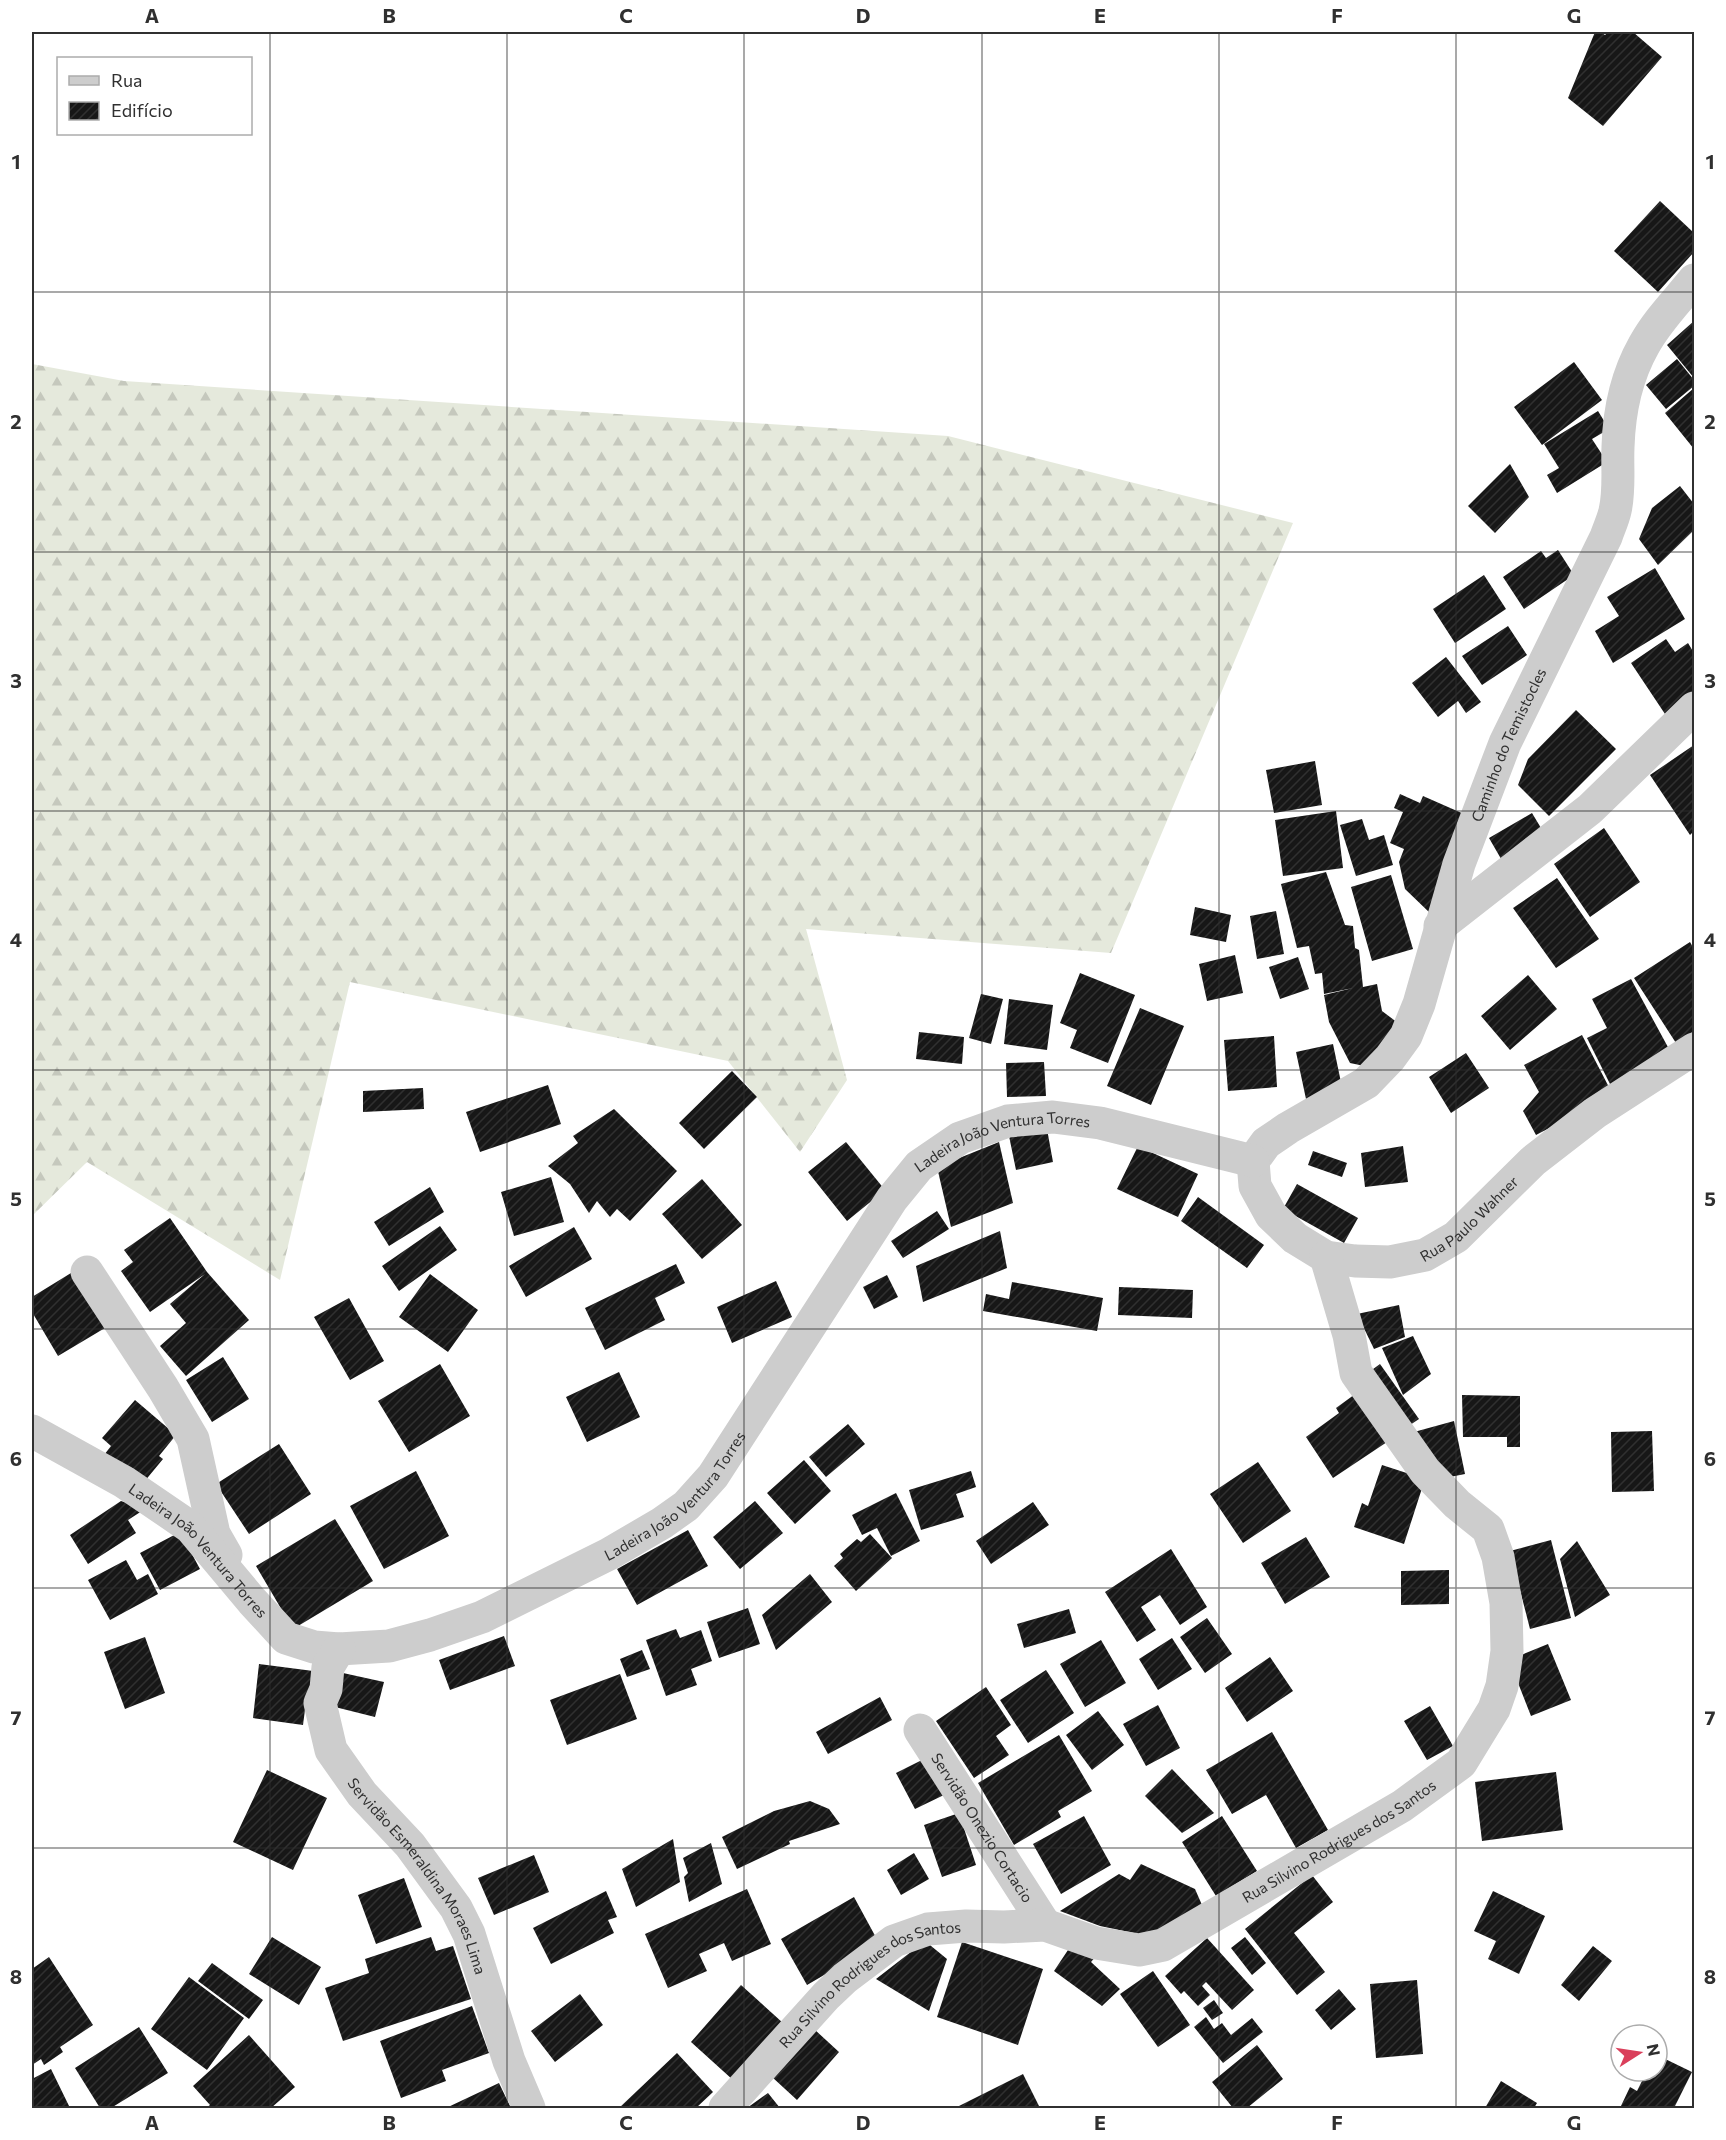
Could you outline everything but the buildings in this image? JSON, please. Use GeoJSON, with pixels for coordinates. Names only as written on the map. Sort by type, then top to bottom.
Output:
{"type":"FeatureCollection","features":[{"type":"Feature","properties":{"kind":"street","name":"Caminho do Temistocles"},"geometry":{"type":"LineString","coordinates":[[1253,1161],[1266,1143],[1366,1083],[1390,1058],[1406,1036],[1415,1015],[1459,864],[1505,743],[1606,537],[1616,510],[1617,446],[1626,388],[1644,346],[1656,327],[1695,280]]}},
{"type":"Feature","properties":{"kind":"street"},"geometry":{"type":"LineString","coordinates":[[1440,926],[1590,809],[1695,708]]}},
{"type":"Feature","properties":{"kind":"street","name":"Rua Paulo Wahner"},"geometry":{"type":"LineString","coordinates":[[1253,1161],[1255,1186],[1271,1215],[1295,1238],[1326,1257],[1390,1262],[1425,1255],[1456,1237],[1533,1161],[1595,1113],[1695,1049]]}},
{"type":"Feature","properties":{"kind":"street","name":"Ladeira João Ventura Torres"},"geometry":{"type":"LineString","coordinates":[[32,1431],[124,1482],[190,1527],[286,1638],[314,1647],[389,1646],[482,1617],[609,1554],[686,1506],[713,1476],[892,1199],[920,1167],[960,1137],[1008,1121],[1053,1117],[1100,1123],[1253,1161]]}},
{"type":"Feature","properties":{"kind":"street","name":"Rua Silvino Rodrigues dos Santos"},"geometry":{"type":"LineString","coordinates":[[725,2109],[826,1996],[845,1978],[894,1941],[928,1929],[1045,1925],[1096,1943],[1139,1950],[1163,1945],[1402,1806],[1461,1763],[1494,1709],[1502,1686],[1507,1651],[1506,1603],[1498,1557],[1488,1528],[1457,1504],[1425,1471],[1356,1373],[1349,1335],[1326,1257]]}},
{"type":"Feature","properties":{"kind":"street"},"geometry":{"type":"LineString","coordinates":[[87,1272],[163,1388],[193,1439],[214,1534],[252,1601]]}},
{"type":"Feature","properties":{"kind":"street","name":"Servidão Esmeraldina Moraes Lima"},"geometry":{"type":"LineString","coordinates":[[339,1648],[328,1667],[326,1689],[320,1703],[331,1750],[362,1794],[410,1845],[456,1908],[469,1934],[509,2061],[529,2109]]}},
{"type":"Feature","properties":{"kind":"street","name":"Servidão Onezio Cortacio"},"geometry":{"type":"LineString","coordinates":[[920,1730],[1045,1925]]}},
{"type":"Feature","properties":{"kind":"green space"},"geometry":{"type":"Polygon","coordinates":[[[32,364],[124,381],[948,436],[1293,523],[1111,953],[806,929],[847,1080],[800,1152],[728,1061],[350,982],[280,1280],[87,1162],[32,1216],[32,364]]]}}]}
